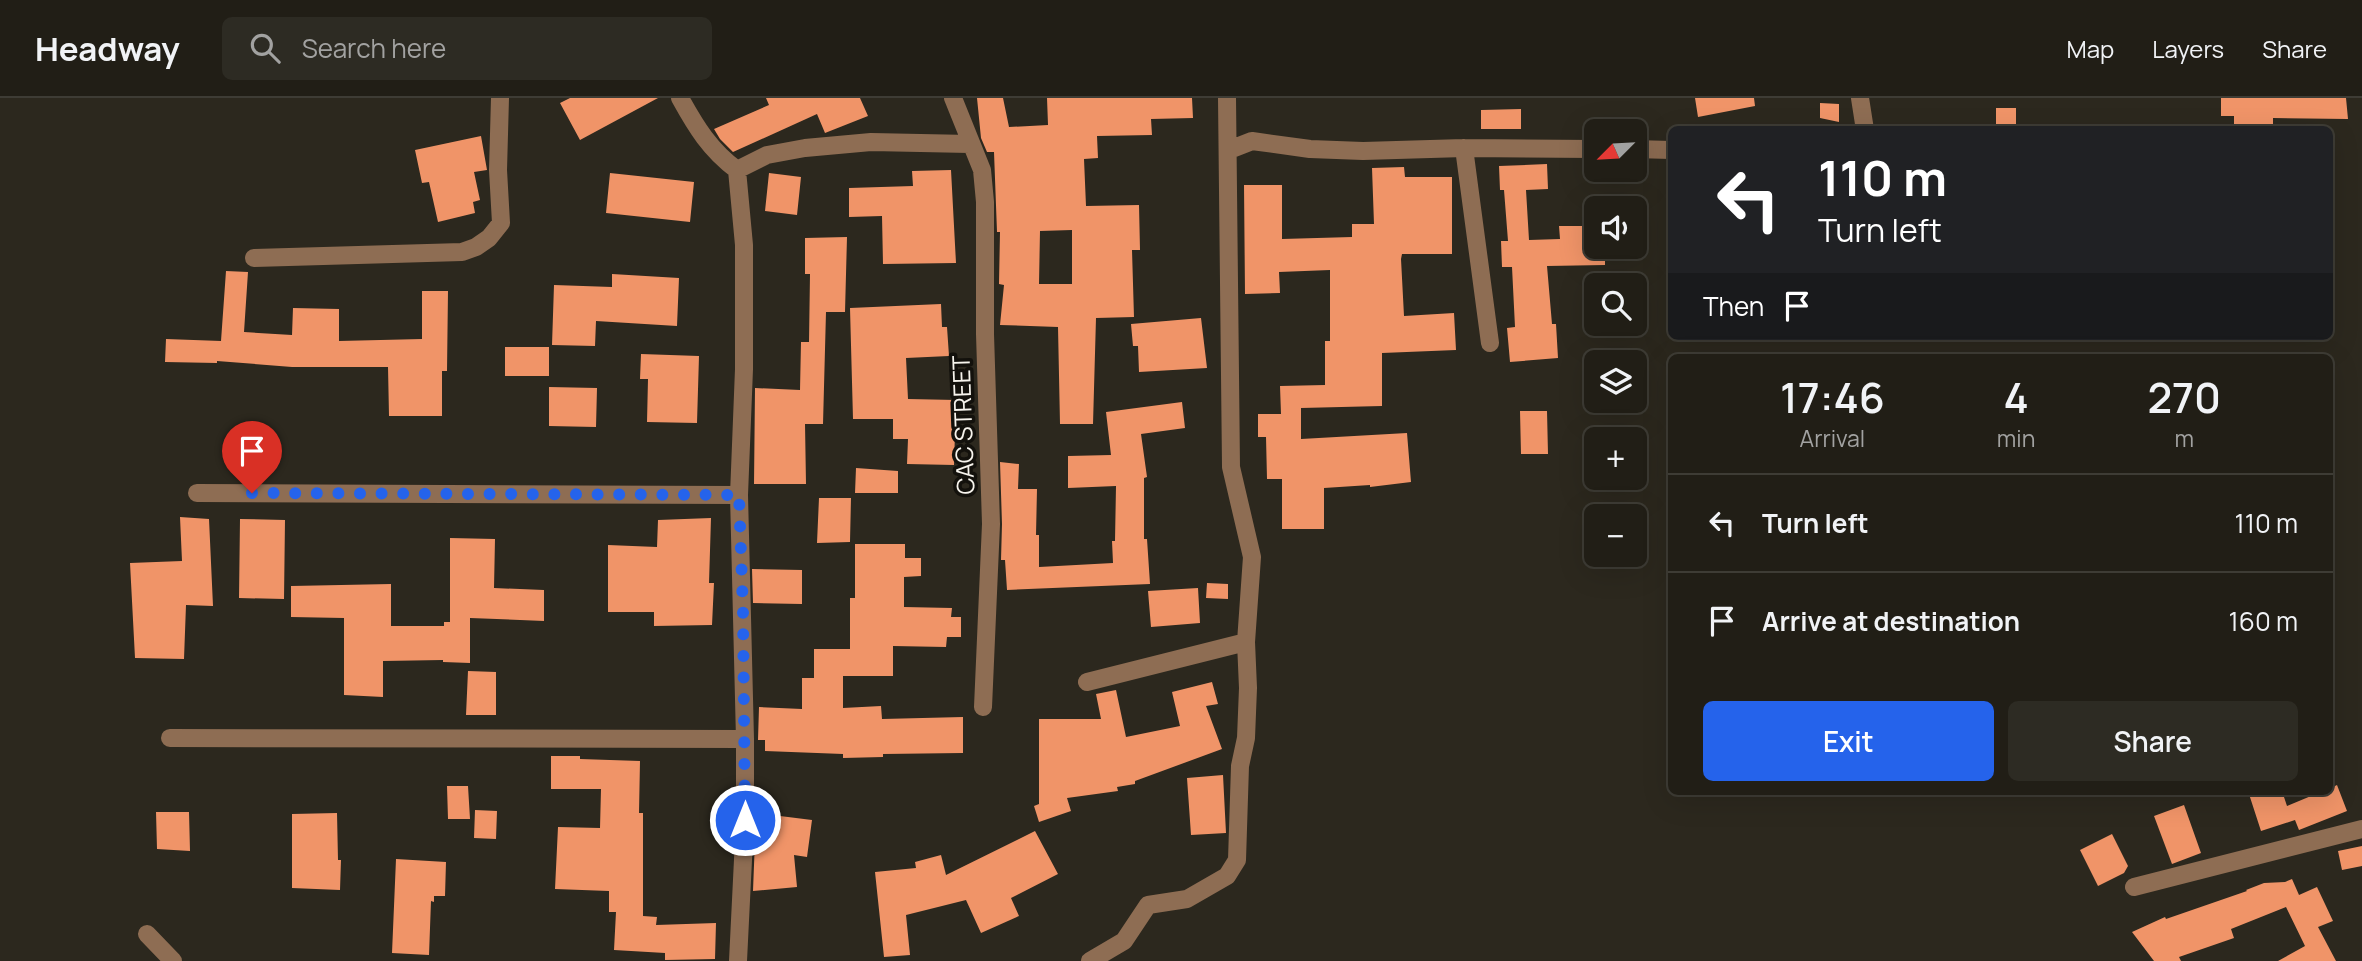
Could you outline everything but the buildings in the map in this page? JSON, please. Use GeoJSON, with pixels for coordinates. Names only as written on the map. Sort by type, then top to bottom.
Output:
{"type":"FeatureCollection","features":[{"type":"Feature","properties":{"kind":"street"},"geometry":{"type":"LineString","coordinates":[[254,258],[462,252],[476,247],[496,232],[501,223],[498,170],[500,98]]}},
{"type":"Feature","properties":{"kind":"street"},"geometry":{"type":"LineString","coordinates":[[680,98],[696,127],[719,156],[737,170],[744,245],[744,369],[739,495],[745,820],[738,961]]}},
{"type":"Feature","properties":{"kind":"street","name":"CAC STREET"},"geometry":{"type":"LineString","coordinates":[[953,98],[982,170],[985,202],[985,334],[991,524],[983,707]]}},
{"type":"Feature","properties":{"kind":"street"},"geometry":{"type":"LineString","coordinates":[[1090,961],[1124,941],[1148,905],[1187,899],[1227,876],[1237,860],[1240,766],[1246,738],[1248,701],[1246,642],[1252,557],[1231,467],[1227,98]]}},
{"type":"Feature","properties":{"kind":"street"},"geometry":{"type":"LineString","coordinates":[[1860,98],[1864,126]]}},
{"type":"Feature","properties":{"kind":"street"},"geometry":{"type":"LineString","coordinates":[[1229,150],[1252,141],[1310,149],[1363,152],[1464,148],[1584,149]]}},
{"type":"Feature","properties":{"kind":"street"},"geometry":{"type":"LineString","coordinates":[[737,170],[767,155],[805,148],[872,142],[970,144]]}},
{"type":"Feature","properties":{"kind":"street"},"geometry":{"type":"LineString","coordinates":[[1464,148],[1490,342]]}},
{"type":"Feature","properties":{"kind":"street"},"geometry":{"type":"LineString","coordinates":[[1647,149],[1668,150]]}},
{"type":"Feature","properties":{"kind":"street"},"geometry":{"type":"LineString","coordinates":[[197,493],[739,495]]}},
{"type":"Feature","properties":{"kind":"street"},"geometry":{"type":"LineString","coordinates":[[1087,682],[1246,642]]}},
{"type":"Feature","properties":{"kind":"street"},"geometry":{"type":"LineString","coordinates":[[170,737],[745,739]]}},
{"type":"Feature","properties":{"kind":"street"},"geometry":{"type":"LineString","coordinates":[[2134,887],[2362,829]]}},
{"type":"Feature","properties":{"kind":"street"},"geometry":{"type":"LineString","coordinates":[[147,934],[173,961]]}},
{"type":"Feature","properties":{"kind":"route"},"geometry":{"type":"LineString","coordinates":[[252,493],[739,495],[743,560],[745,820]]}}]}
